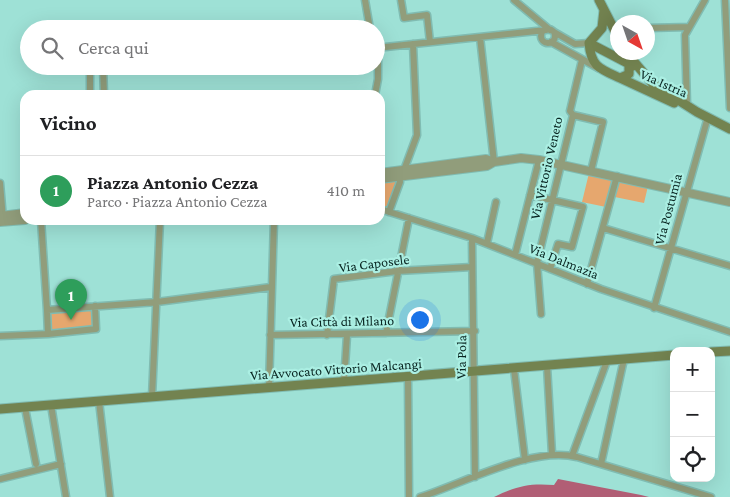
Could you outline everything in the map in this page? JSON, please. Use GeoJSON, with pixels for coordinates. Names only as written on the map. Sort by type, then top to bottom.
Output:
{"type":"FeatureCollection","features":[{"type":"Feature","properties":{"kind":"main road"},"geometry":{"type":"LineString","coordinates":[[599,0],[610,22]]}},
{"type":"Feature","properties":{"kind":"main road"},"geometry":{"type":"LineString","coordinates":[[597,66],[589,43],[602,28],[604,10]]}},
{"type":"Feature","properties":{"kind":"main road","name":"Via Istria"},"geometry":{"type":"LineString","coordinates":[[589,43],[610,53]]}},
{"type":"Feature","properties":{"kind":"main road"},"geometry":{"type":"LineString","coordinates":[[597,66],[596,57],[603,51]]}},
{"type":"Feature","properties":{"kind":"main road","name":"Via Istria"},"geometry":{"type":"LineString","coordinates":[[620,78],[629,74],[628,60]]}},
{"type":"Feature","properties":{"kind":"main road","name":"Via Istria"},"geometry":{"type":"LineString","coordinates":[[629,60],[639,68],[652,84],[697,112]]}},
{"type":"Feature","properties":{"kind":"main road","name":"Via Istria"},"geometry":{"type":"LineString","coordinates":[[597,66],[730,128]]}},
{"type":"Feature","properties":{"kind":"main road"},"geometry":{"type":"LineString","coordinates":[[715,352],[730,351]]}},
{"type":"Feature","properties":{"kind":"main road","name":"Via Avvocato Vittorio Malcangi"},"geometry":{"type":"LineString","coordinates":[[0,410],[670,355]]}},
{"type":"Feature","properties":{"kind":"street"},"geometry":{"type":"LineString","coordinates":[[366,0],[369,20]]}},
{"type":"Feature","properties":{"kind":"street"},"geometry":{"type":"LineString","coordinates":[[401,0],[404,18],[427,15],[430,42]]}},
{"type":"Feature","properties":{"kind":"street"},"geometry":{"type":"LineString","coordinates":[[514,0],[545,33]]}},
{"type":"Feature","properties":{"kind":"street"},"geometry":{"type":"LineString","coordinates":[[687,105],[685,35],[705,0]]}},
{"type":"Feature","properties":{"kind":"street"},"geometry":{"type":"LineString","coordinates":[[725,0],[730,108]]}},
{"type":"Feature","properties":{"kind":"street"},"geometry":{"type":"LineString","coordinates":[[527,13],[545,33],[555,37],[551,42]]}},
{"type":"Feature","properties":{"kind":"street"},"geometry":{"type":"LineString","coordinates":[[655,28],[688,27]]}},
{"type":"Feature","properties":{"kind":"street"},"geometry":{"type":"LineString","coordinates":[[385,47],[527,33],[545,33],[575,44],[589,43]]}},
{"type":"Feature","properties":{"kind":"street","name":"Via Istria"},"geometry":{"type":"LineString","coordinates":[[545,33],[551,42],[582,60],[597,66]]}},
{"type":"Feature","properties":{"kind":"street"},"geometry":{"type":"LineString","coordinates":[[480,37],[494,162]]}},
{"type":"Feature","properties":{"kind":"street"},"geometry":{"type":"LineString","coordinates":[[390,212],[401,173],[417,135],[413,44]]}},
{"type":"Feature","properties":{"kind":"street","name":"Via Vittorio Veneto"},"geometry":{"type":"LineString","coordinates":[[541,314],[537,264],[573,115],[570,111],[582,60]]}},
{"type":"Feature","properties":{"kind":"street"},"geometry":{"type":"LineString","coordinates":[[90,75],[90,90]]}},
{"type":"Feature","properties":{"kind":"street"},"geometry":{"type":"LineString","coordinates":[[103,75],[104,90]]}},
{"type":"Feature","properties":{"kind":"street"},"geometry":{"type":"LineString","coordinates":[[376,90],[378,75]]}},
{"type":"Feature","properties":{"kind":"street"},"geometry":{"type":"LineString","coordinates":[[573,115],[604,122],[591,171]]}},
{"type":"Feature","properties":{"kind":"street","name":"Via Postumia"},"geometry":{"type":"LineString","coordinates":[[654,308],[685,192],[708,117]]}},
{"type":"Feature","properties":{"kind":"street"},"geometry":{"type":"LineString","coordinates":[[385,178],[401,173],[486,160],[494,162],[521,158],[616,176],[730,202]]}},
{"type":"Feature","properties":{"kind":"street"},"geometry":{"type":"LineString","coordinates":[[515,255],[539,160]]}},
{"type":"Feature","properties":{"kind":"street"},"geometry":{"type":"LineString","coordinates":[[385,173],[401,173]]}},
{"type":"Feature","properties":{"kind":"street"},"geometry":{"type":"LineString","coordinates":[[587,284],[616,176]]}},
{"type":"Feature","properties":{"kind":"street"},"geometry":{"type":"LineString","coordinates":[[0,183],[1,219]]}},
{"type":"Feature","properties":{"kind":"street"},"geometry":{"type":"LineString","coordinates":[[530,195],[583,207],[572,247],[558,244],[550,269]]}},
{"type":"Feature","properties":{"kind":"street"},"geometry":{"type":"LineString","coordinates":[[487,243],[496,202]]}},
{"type":"Feature","properties":{"kind":"street","name":"Via Dalmazia"},"geometry":{"type":"LineString","coordinates":[[385,210],[487,243],[587,284],[730,332]]}},
{"type":"Feature","properties":{"kind":"street"},"geometry":{"type":"LineString","coordinates":[[1,219],[20,214]]}},
{"type":"Feature","properties":{"kind":"street"},"geometry":{"type":"LineString","coordinates":[[386,333],[409,218]]}},
{"type":"Feature","properties":{"kind":"street"},"geometry":{"type":"LineString","coordinates":[[1,219],[20,220]]}},
{"type":"Feature","properties":{"kind":"street"},"geometry":{"type":"LineString","coordinates":[[41,225],[48,334]]}},
{"type":"Feature","properties":{"kind":"street"},"geometry":{"type":"LineString","coordinates":[[152,397],[160,225]]}},
{"type":"Feature","properties":{"kind":"street"},"geometry":{"type":"LineString","coordinates":[[269,387],[274,225]]}},
{"type":"Feature","properties":{"kind":"street"},"geometry":{"type":"LineString","coordinates":[[603,228],[730,266]]}},
{"type":"Feature","properties":{"kind":"street","name":"Via Pola"},"geometry":{"type":"LineString","coordinates":[[472,238],[475,478]]}},
{"type":"Feature","properties":{"kind":"street","name":"Via Caposele"},"geometry":{"type":"LineString","coordinates":[[327,335],[334,279],[397,271],[472,267]]}},
{"type":"Feature","properties":{"kind":"street"},"geometry":{"type":"LineString","coordinates":[[47,310],[157,302],[271,287]]}},
{"type":"Feature","properties":{"kind":"street"},"geometry":{"type":"LineString","coordinates":[[0,336],[96,329],[95,306]]}},
{"type":"Feature","properties":{"kind":"street","name":"Via Città di Milano"},"geometry":{"type":"LineString","coordinates":[[270,335],[347,335],[474,331]]}},
{"type":"Feature","properties":{"kind":"street"},"geometry":{"type":"LineString","coordinates":[[344,382],[347,335]]}},
{"type":"Feature","properties":{"kind":"street"},"geometry":{"type":"LineString","coordinates":[[601,464],[624,359]]}},
{"type":"Feature","properties":{"kind":"street"},"geometry":{"type":"LineString","coordinates":[[572,456],[608,361]]}},
{"type":"Feature","properties":{"kind":"street"},"geometry":{"type":"LineString","coordinates":[[547,366],[552,454]]}},
{"type":"Feature","properties":{"kind":"street"},"geometry":{"type":"LineString","coordinates":[[514,369],[525,460]]}},
{"type":"Feature","properties":{"kind":"street"},"geometry":{"type":"LineString","coordinates":[[408,378],[409,497]]}},
{"type":"Feature","properties":{"kind":"street"},"geometry":{"type":"LineString","coordinates":[[99,401],[110,497]]}},
{"type":"Feature","properties":{"kind":"street"},"geometry":{"type":"LineString","coordinates":[[51,405],[66,497]]}},
{"type":"Feature","properties":{"kind":"street"},"geometry":{"type":"LineString","coordinates":[[26,408],[36,464]]}},
{"type":"Feature","properties":{"kind":"street"},"geometry":{"type":"LineString","coordinates":[[420,497],[525,460],[552,454],[572,456],[711,497]]}},
{"type":"Feature","properties":{"kind":"street"},"geometry":{"type":"LineString","coordinates":[[0,479],[61,464]]}},
{"type":"Feature","properties":{"kind":"shaded area"},"geometry":{"type":"Polygon","coordinates":[[[589,173],[648,186],[644,203],[610,196],[606,207],[582,202],[589,173]]]}},
{"type":"Feature","properties":{"kind":"shaded area"},"geometry":{"type":"Polygon","coordinates":[[[397,180],[388,209],[385,208],[385,181],[397,180]]]}},
{"type":"Feature","properties":{"kind":"shaded area"},"geometry":{"type":"Polygon","coordinates":[[[91,310],[93,326],[51,330],[49,313],[91,310]]]}},
{"type":"Feature","properties":{"kind":"shaded area"},"geometry":{"type":"Polygon","coordinates":[[[558,479],[649,497],[494,497],[523,486],[537,484],[554,485],[558,479]]]}},
{"type":"Feature","properties":{"kind":"place","name":"Piazza Antonio Cezza"},"geometry":{"type":"Point","coordinates":[71,320]}}]}
